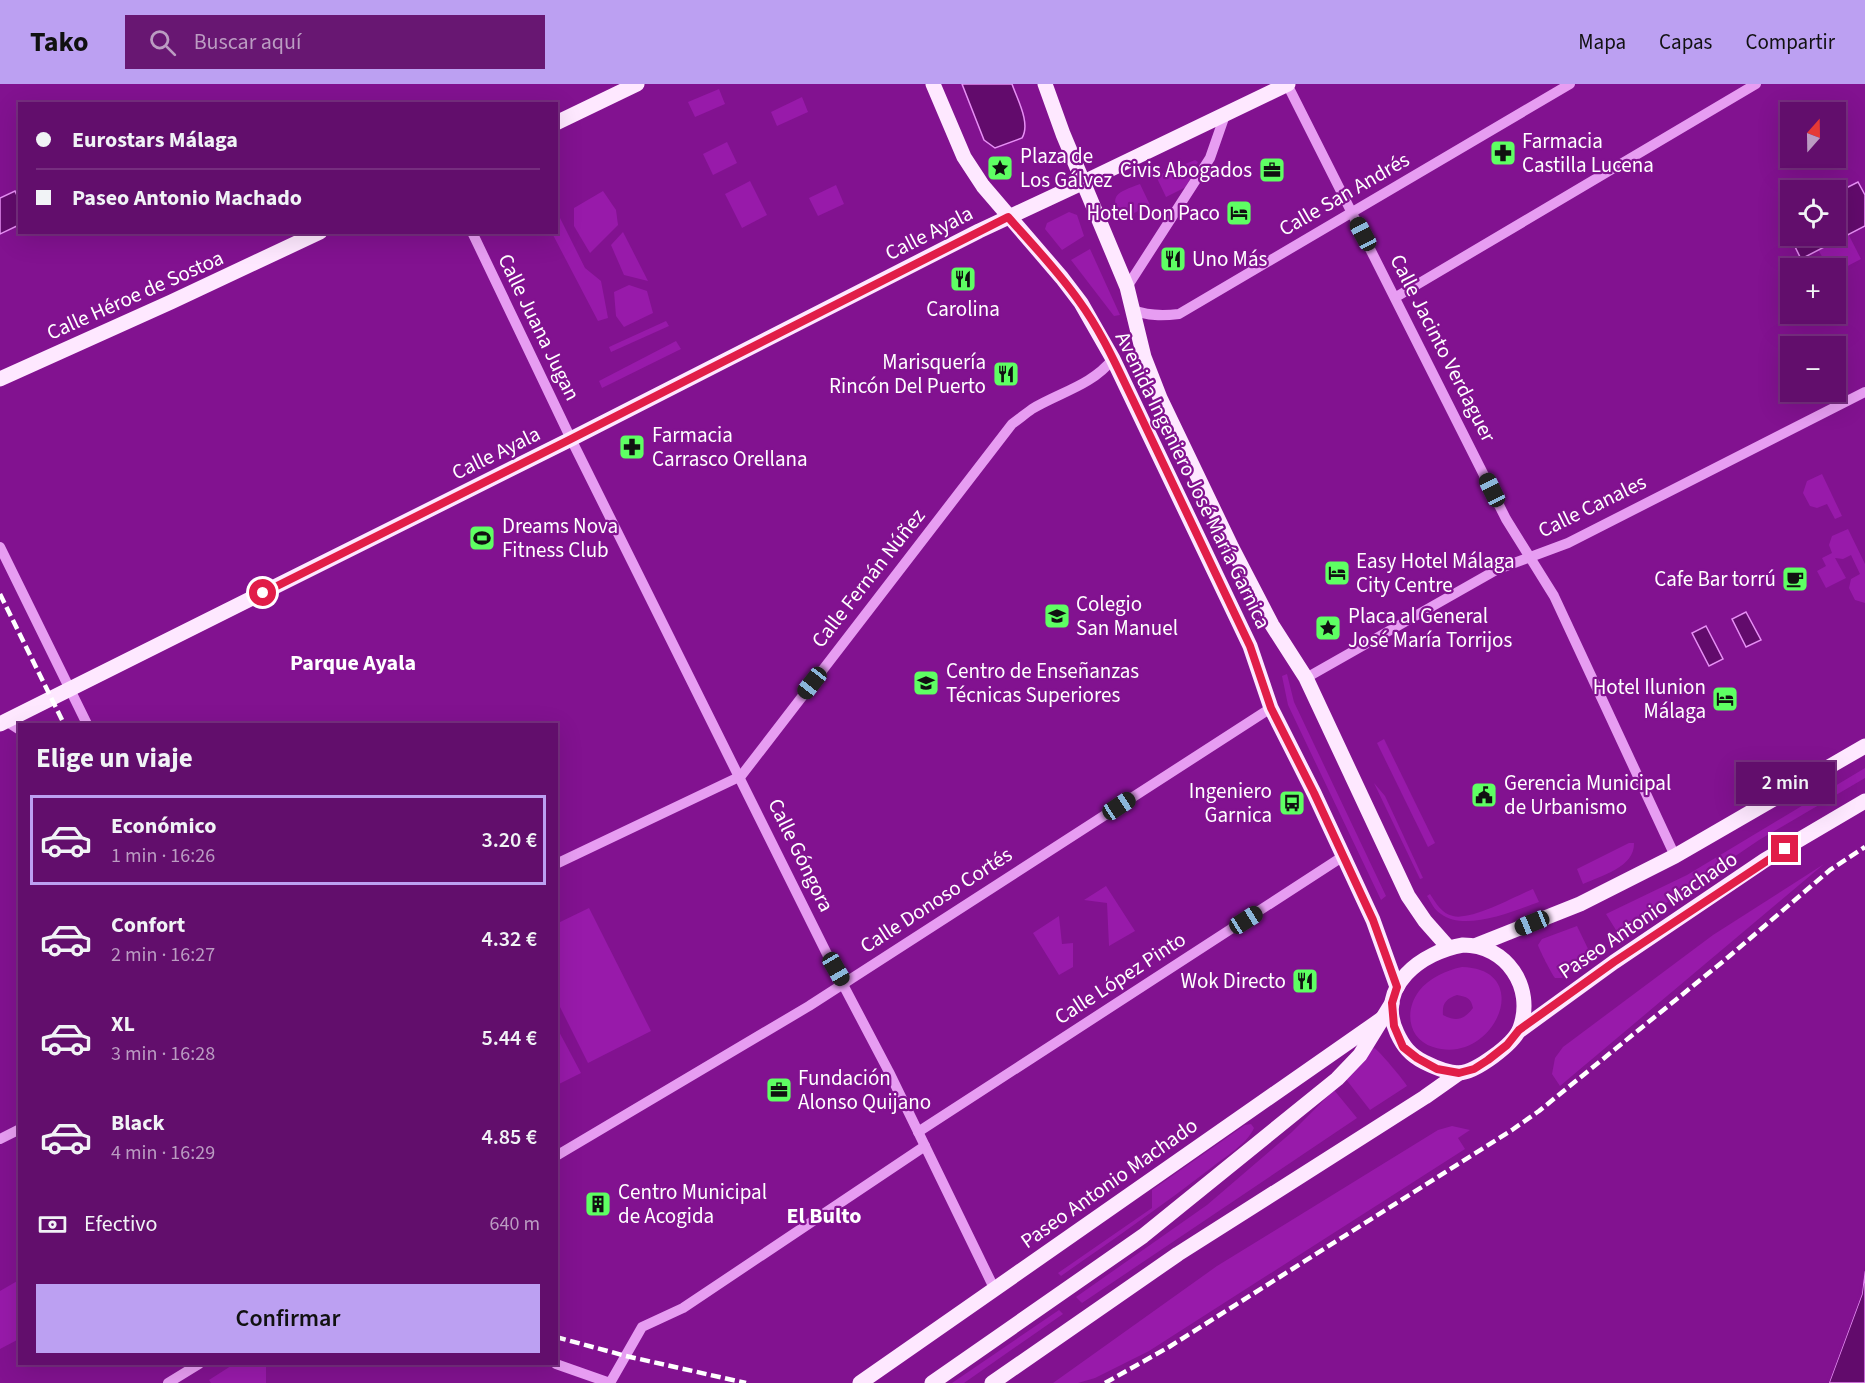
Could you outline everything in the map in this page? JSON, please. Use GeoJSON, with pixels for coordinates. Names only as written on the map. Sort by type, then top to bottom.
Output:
{"type":"FeatureCollection","features":[{"type":"Feature","properties":{"kind":"main road"},"geometry":{"type":"LineString","coordinates":[[558,122],[637,84]]}},
{"type":"Feature","properties":{"kind":"main road","name":"Avenida Ingeniero José María Garnica"},"geometry":{"type":"LineString","coordinates":[[933,84],[964,157],[983,186],[1075,295],[1113,359],[1250,646],[1271,708],[1314,793],[1373,920],[1397,987]]}},
{"type":"Feature","properties":{"kind":"main road","name":"Avenida Ingeniero José María Garnica"},"geometry":{"type":"LineString","coordinates":[[1046,84],[1063,134],[1127,287],[1144,357],[1160,398],[1232,548],[1272,625],[1306,678],[1408,896],[1425,921],[1448,947]]}},
{"type":"Feature","properties":{"kind":"main road","name":"Calle Ayala"},"geometry":{"type":"LineString","coordinates":[[3,722],[571,439],[1008,217],[1287,84]]}},
{"type":"Feature","properties":{"kind":"main road","name":"Calle Héroe de Sostoa"},"geometry":{"type":"LineString","coordinates":[[0,379],[316,234]]}},
{"type":"Feature","properties":{"kind":"main road","name":"Paseo Antonio Machado"},"geometry":{"type":"LineString","coordinates":[[1477,945],[1580,904],[1675,856],[1865,746]]}},
{"type":"Feature","properties":{"kind":"main road","name":"Paseo Antonio Machado"},"geometry":{"type":"LineString","coordinates":[[1519,1030],[1614,962],[1765,860],[1865,801]]}},
{"type":"Feature","properties":{"kind":"main road"},"geometry":{"type":"LineString","coordinates":[[992,1383],[1178,1254],[1459,1073],[1474,1069],[1507,1045],[1519,1030],[1524,1011],[1524,994],[1512,968],[1494,952],[1477,945],[1448,947],[1413,967],[1402,978],[1392,1003],[1394,1026],[1403,1047],[1437,1069],[1459,1073]]}},
{"type":"Feature","properties":{"kind":"main road","name":"Paseo Antonio Machado"},"geometry":{"type":"LineString","coordinates":[[932,1383],[1143,1236],[1337,1079],[1360,1055],[1392,1003]]}},
{"type":"Feature","properties":{"kind":"main road","name":"Paseo Antonio Machado"},"geometry":{"type":"LineString","coordinates":[[860,1383],[1383,1018]]}},
{"type":"Feature","properties":{"kind":"street","name":"Calle Jacinto Verdaguer"},"geometry":{"type":"LineString","coordinates":[[1287,84],[1506,519],[1554,596],[1675,856]]}},
{"type":"Feature","properties":{"kind":"street","name":"Calle San Andrés"},"geometry":{"type":"LineString","coordinates":[[1133,310],[1145,315],[1179,314],[1570,84]]}},
{"type":"Feature","properties":{"kind":"street"},"geometry":{"type":"LineString","coordinates":[[1396,297],[1756,84]]}},
{"type":"Feature","properties":{"kind":"street"},"geometry":{"type":"LineString","coordinates":[[1127,287],[1210,158],[1225,115]]}},
{"type":"Feature","properties":{"kind":"street","name":"Calle Juana Jugan"},"geometry":{"type":"LineString","coordinates":[[473,234],[571,439]]}},
{"type":"Feature","properties":{"kind":"street","name":"Calle Fernán Núñez"},"geometry":{"type":"LineString","coordinates":[[558,863],[741,776],[1012,424],[1033,409],[1096,377],[1113,359]]}},
{"type":"Feature","properties":{"kind":"street","name":"Calle Canales"},"geometry":{"type":"LineString","coordinates":[[1306,678],[1498,569],[1568,543],[1865,392]]}},
{"type":"Feature","properties":{"kind":"street","name":"Calle Góngora"},"geometry":{"type":"LineString","coordinates":[[571,439],[741,776],[994,1288]]}},
{"type":"Feature","properties":{"kind":"street"},"geometry":{"type":"LineString","coordinates":[[0,547],[87,723]]}},
{"type":"Feature","properties":{"kind":"street","name":"Calle Donoso Cortés"},"geometry":{"type":"LineString","coordinates":[[558,1155],[809,1006],[1271,708]]}},
{"type":"Feature","properties":{"kind":"street"},"geometry":{"type":"LineString","coordinates":[[3,722],[18,729]]}},
{"type":"Feature","properties":{"kind":"street","name":"Calle López Pinto"},"geometry":{"type":"LineString","coordinates":[[918,1132],[1342,857]]}},
{"type":"Feature","properties":{"kind":"street"},"geometry":{"type":"LineString","coordinates":[[0,1139],[18,1130]]}},
{"type":"Feature","properties":{"kind":"street"},"geometry":{"type":"LineString","coordinates":[[558,1365],[610,1383],[642,1327],[683,1308],[925,1146]]}},
{"type":"Feature","properties":{"kind":"street"},"geometry":{"type":"LineString","coordinates":[[168,1383],[197,1365]]}},
{"type":"Feature","properties":{"kind":"shaded area"},"geometry":{"type":"Polygon","coordinates":[[[962,84],[1012,84],[1024,118],[1022,138],[995,148],[984,140],[962,84]]]}},
{"type":"Feature","properties":{"kind":"shaded area"},"geometry":{"type":"Polygon","coordinates":[[[719,89],[725,104],[695,117],[688,102],[719,89]]]}},
{"type":"Feature","properties":{"kind":"shaded area"},"geometry":{"type":"Polygon","coordinates":[[[802,97],[808,112],[777,126],[771,112],[802,97]]]}},
{"type":"Feature","properties":{"kind":"shaded area"},"geometry":{"type":"Polygon","coordinates":[[[727,142],[737,163],[713,175],[703,154],[727,142]]]}},
{"type":"Feature","properties":{"kind":"shaded area"},"geometry":{"type":"Polygon","coordinates":[[[1195,160],[1198,162],[1186,187],[1166,197],[1156,176],[1195,160]]]}},
{"type":"Feature","properties":{"kind":"shaded area"},"geometry":{"type":"Polygon","coordinates":[[[750,181],[767,215],[742,228],[725,194],[750,181]]]}},
{"type":"Feature","properties":{"kind":"shaded area"},"geometry":{"type":"Polygon","coordinates":[[[1858,182],[1865,195],[1865,226],[1846,236],[1846,188],[1858,182]]]}},
{"type":"Feature","properties":{"kind":"shaded area"},"geometry":{"type":"Polygon","coordinates":[[[1140,184],[1150,205],[1120,220],[1115,204],[1117,195],[1140,184]]]}},
{"type":"Feature","properties":{"kind":"shaded area"},"geometry":{"type":"Polygon","coordinates":[[[836,185],[844,204],[818,216],[809,198],[836,185]]]}},
{"type":"Feature","properties":{"kind":"shaded area"},"geometry":{"type":"Polygon","coordinates":[[[15,191],[18,198],[18,225],[0,234],[0,198],[15,191]]]}},
{"type":"Feature","properties":{"kind":"shaded area"},"geometry":{"type":"Polygon","coordinates":[[[603,191],[616,210],[618,225],[590,253],[574,226],[574,208],[603,191]]]}},
{"type":"Feature","properties":{"kind":"shaded area"},"geometry":{"type":"Polygon","coordinates":[[[1069,212],[1077,215],[1084,236],[1062,250],[1045,229],[1047,223],[1069,212]]]}},
{"type":"Feature","properties":{"kind":"shaded area"},"geometry":{"type":"Polygon","coordinates":[[[558,214],[585,268],[601,281],[608,318],[598,321],[553,234],[558,234],[558,214]]]}},
{"type":"Feature","properties":{"kind":"shaded area"},"geometry":{"type":"Polygon","coordinates":[[[1846,230],[1861,259],[1846,267],[1846,258],[1823,258],[1816,246],[1846,246],[1846,230]]]}},
{"type":"Feature","properties":{"kind":"shaded area"},"geometry":{"type":"Polygon","coordinates":[[[623,232],[648,281],[624,275],[611,245],[623,232]]]}},
{"type":"Feature","properties":{"kind":"shaded area"},"geometry":{"type":"Polygon","coordinates":[[[1795,246],[1826,246],[1803,258],[1801,258],[1795,246]]]}},
{"type":"Feature","properties":{"kind":"shaded area"},"geometry":{"type":"Polygon","coordinates":[[[1090,249],[1120,315],[1114,316],[1071,260],[1090,249]]]}},
{"type":"Feature","properties":{"kind":"shaded area"},"geometry":{"type":"Polygon","coordinates":[[[629,285],[647,291],[653,313],[624,327],[616,316],[614,292],[629,285]]]}},
{"type":"Feature","properties":{"kind":"shaded area"},"geometry":{"type":"Polygon","coordinates":[[[666,321],[669,326],[611,352],[609,347],[666,321]]]}},
{"type":"Feature","properties":{"kind":"shaded area"},"geometry":{"type":"Polygon","coordinates":[[[676,341],[681,349],[602,388],[599,381],[676,341]]]}},
{"type":"Feature","properties":{"kind":"shaded area"},"geometry":{"type":"Polygon","coordinates":[[[1822,474],[1842,516],[1835,519],[1827,504],[1817,508],[1810,506],[1803,493],[1807,481],[1822,474]]]}},
{"type":"Feature","properties":{"kind":"shaded area"},"geometry":{"type":"Polygon","coordinates":[[[1848,529],[1865,564],[1865,603],[1855,600],[1849,588],[1851,579],[1860,574],[1851,555],[1843,559],[1835,558],[1846,578],[1826,588],[1817,571],[1826,566],[1822,558],[1832,553],[1829,545],[1832,536],[1848,529]]]}},
{"type":"Feature","properties":{"kind":"shaded area"},"geometry":{"type":"Polygon","coordinates":[[[1746,612],[1761,640],[1746,647],[1732,619],[1746,612]]]}},
{"type":"Feature","properties":{"kind":"shaded area"},"geometry":{"type":"Polygon","coordinates":[[[1706,626],[1723,659],[1709,666],[1692,633],[1706,626]]]}},
{"type":"Feature","properties":{"kind":"shaded area"},"geometry":{"type":"Polygon","coordinates":[[[1287,674],[1294,702],[1386,896],[1381,900],[1288,705],[1282,676],[1287,674]]]}},
{"type":"Feature","properties":{"kind":"shaded area"},"geometry":{"type":"Polygon","coordinates":[[[1384,739],[1435,843],[1428,847],[1377,743],[1384,739]]]}},
{"type":"Feature","properties":{"kind":"shaded area"},"geometry":{"type":"Polygon","coordinates":[[[1865,768],[1865,778],[1759,840],[1619,935],[1606,914],[1687,875],[1865,768]]]}},
{"type":"Feature","properties":{"kind":"shaded area"},"geometry":{"type":"Polygon","coordinates":[[[1374,783],[1385,796],[1423,878],[1420,879],[1374,783]]]}},
{"type":"Feature","properties":{"kind":"shaded area"},"geometry":{"type":"Polygon","coordinates":[[[1629,843],[1634,843],[1633,851],[1623,864],[1616,870],[1583,884],[1577,869],[1629,843]]]}},
{"type":"Feature","properties":{"kind":"shaded area"},"geometry":{"type":"Polygon","coordinates":[[[1824,864],[1560,1086],[1552,1074],[1555,1058],[1563,1047],[1713,935],[1824,864]]]}},
{"type":"Feature","properties":{"kind":"shaded area"},"geometry":{"type":"Polygon","coordinates":[[[1106,886],[1135,931],[1109,946],[1107,903],[1084,900],[1106,886]]]}},
{"type":"Feature","properties":{"kind":"shaded area"},"geometry":{"type":"Polygon","coordinates":[[[1533,889],[1539,902],[1489,918],[1463,921],[1441,914],[1427,896],[1430,894],[1446,913],[1461,917],[1482,912],[1533,889]]]}},
{"type":"Feature","properties":{"kind":"shaded area"},"geometry":{"type":"Polygon","coordinates":[[[589,908],[651,1031],[588,1063],[558,1003],[558,923],[589,908]]]}},
{"type":"Feature","properties":{"kind":"shaded area"},"geometry":{"type":"Polygon","coordinates":[[[1059,916],[1062,944],[1073,943],[1073,967],[1059,975],[1033,933],[1059,916]]]}},
{"type":"Feature","properties":{"kind":"shaded area"},"geometry":{"type":"Polygon","coordinates":[[[1577,926],[1591,955],[1562,978],[1555,978],[1538,945],[1542,939],[1577,926]]]}},
{"type":"Feature","properties":{"kind":"shaded area"},"geometry":{"type":"Polygon","coordinates":[[[1462,967],[1485,972],[1498,983],[1502,998],[1498,1015],[1488,1031],[1473,1043],[1455,1049],[1433,1047],[1418,1038],[1414,1031],[1411,1024],[1411,1007],[1419,991],[1428,982],[1444,972],[1462,967]],[[1457,995],[1447,1000],[1443,1007],[1443,1015],[1452,1019],[1460,1019],[1473,1008],[1468,999],[1457,995]]]}},
{"type":"Feature","properties":{"kind":"shaded area"},"geometry":{"type":"Polygon","coordinates":[[[558,1030],[581,1073],[558,1084],[558,1030]]]}},
{"type":"Feature","properties":{"kind":"shaded area"},"geometry":{"type":"Polygon","coordinates":[[[1374,1048],[1386,1059],[1407,1086],[1370,1110],[1345,1078],[1374,1048]]]}},
{"type":"Feature","properties":{"kind":"shaded area"},"geometry":{"type":"Polygon","coordinates":[[[1334,1090],[1357,1118],[1082,1303],[1076,1297],[1207,1205],[1292,1132],[1334,1090]]]}},
{"type":"Feature","properties":{"kind":"shaded area"},"geometry":{"type":"Polygon","coordinates":[[[1251,1124],[1254,1128],[1251,1134],[1229,1155],[1061,1276],[1058,1273],[1152,1208],[1152,1190],[1245,1125],[1251,1124]]]}},
{"type":"Feature","properties":{"kind":"shaded area"},"geometry":{"type":"Polygon","coordinates":[[[1452,1126],[1470,1130],[1458,1138],[1465,1149],[1149,1351],[1095,1378],[1078,1383],[1053,1383],[1217,1266],[1438,1130],[1452,1126]]]}},
{"type":"Feature","properties":{"kind":"shaded area"},"geometry":{"type":"Polygon","coordinates":[[[1865,1271],[1865,1383],[1829,1383],[1862,1294],[1865,1271]]]}},
{"type":"Feature","properties":{"kind":"shaded area"},"geometry":{"type":"Polygon","coordinates":[[[18,1281],[18,1340],[0,1349],[0,1291],[18,1281]]]}},
{"type":"Feature","properties":{"kind":"shaded area"},"geometry":{"type":"Polygon","coordinates":[[[1059,1310],[1063,1314],[964,1383],[952,1383],[1059,1310]]]}},
{"type":"Feature","properties":{"kind":"shaded area"},"geometry":{"type":"Polygon","coordinates":[[[232,1365],[266,1365],[266,1383],[211,1383],[209,1380],[232,1365]]]}},
{"type":"Feature","properties":{"kind":"pier"},"geometry":{"type":"Polygon","coordinates":[[[1865,1268],[1862,1294],[1829,1383],[1826,1383],[1859,1293],[1862,1270],[1865,1268]]]}},
{"type":"Feature","properties":{"kind":"railway"},"geometry":{"type":"LineString","coordinates":[[0,594],[64,723]]}},
{"type":"Feature","properties":{"kind":"railway"},"geometry":{"type":"LineString","coordinates":[[1105,1383],[1169,1347],[1539,1111],[1726,959],[1830,870],[1865,847]]}},
{"type":"Feature","properties":{"kind":"railway"},"geometry":{"type":"LineString","coordinates":[[558,1338],[626,1356],[746,1383]]}},
{"type":"Feature","properties":{"kind":"place","name":"Farmacia Castilla Lucena"},"geometry":{"type":"Point","coordinates":[1503,153]}},
{"type":"Feature","properties":{"kind":"place","name":"Plaza de Los Gálvez"},"geometry":{"type":"Point","coordinates":[1000,168]}},
{"type":"Feature","properties":{"kind":"place","name":"Civis Abogados"},"geometry":{"type":"Point","coordinates":[1272,170]}},
{"type":"Feature","properties":{"kind":"place","name":"Hotel Don Paco"},"geometry":{"type":"Point","coordinates":[1239,213]}},
{"type":"Feature","properties":{"kind":"place","name":"Uno Más"},"geometry":{"type":"Point","coordinates":[1173,259]}},
{"type":"Feature","properties":{"kind":"place","name":"Carolina"},"geometry":{"type":"Point","coordinates":[963,279]}},
{"type":"Feature","properties":{"kind":"place","name":"Marisquería Rincón Del Puerto"},"geometry":{"type":"Point","coordinates":[1006,374]}},
{"type":"Feature","properties":{"kind":"place","name":"Farmacia Carrasco Orellana"},"geometry":{"type":"Point","coordinates":[632,447]}},
{"type":"Feature","properties":{"kind":"place","name":"Dreams Nova Fitness Club"},"geometry":{"type":"Point","coordinates":[482,538]}},
{"type":"Feature","properties":{"kind":"place","name":"Easy Hotel Málaga City Centre"},"geometry":{"type":"Point","coordinates":[1337,573]}},
{"type":"Feature","properties":{"kind":"place","name":"Cafe Bar torrú"},"geometry":{"type":"Point","coordinates":[1795,579]}},
{"type":"Feature","properties":{"kind":"place","name":"Colegio San Manuel"},"geometry":{"type":"Point","coordinates":[1057,616]}},
{"type":"Feature","properties":{"kind":"place","name":"Placa al General José María Torrijos"},"geometry":{"type":"Point","coordinates":[1328,628]}},
{"type":"Feature","properties":{"kind":"place","name":"Centro de Enseñanzas Técnicas Superiores"},"geometry":{"type":"Point","coordinates":[926,683]}},
{"type":"Feature","properties":{"kind":"place","name":"Hotel Ilunion Málaga"},"geometry":{"type":"Point","coordinates":[1725,699]}},
{"type":"Feature","properties":{"kind":"place","name":"Gerencia Municipal de Urbanismo"},"geometry":{"type":"Point","coordinates":[1484,795]}},
{"type":"Feature","properties":{"kind":"place","name":"Ingeniero Garnica"},"geometry":{"type":"Point","coordinates":[1292,803]}},
{"type":"Feature","properties":{"kind":"place","name":"Wok Directo"},"geometry":{"type":"Point","coordinates":[1305,981]}},
{"type":"Feature","properties":{"kind":"place","name":"Fundación Alonso Quijano"},"geometry":{"type":"Point","coordinates":[779,1090]}},
{"type":"Feature","properties":{"kind":"place","name":"Centro Municipal de Acogida"},"geometry":{"type":"Point","coordinates":[598,1204]}},
{"type":"Feature","properties":{"kind":"district","name":"Parque Ayala"},"geometry":{"type":"Point","coordinates":[353,662]}},
{"type":"Feature","properties":{"kind":"district","name":"El Bulto"},"geometry":{"type":"Point","coordinates":[824,1215]}},
{"type":"Feature","properties":{"kind":"route"},"geometry":{"type":"LineString","coordinates":[[263,593],[1008,217],[1081,303],[1132,398],[1250,646],[1271,708],[1314,793],[1373,920],[1397,987],[1392,1003],[1394,1026],[1403,1047],[1437,1069],[1459,1073],[1474,1069],[1507,1045],[1519,1030],[1614,962],[1765,860],[1785,849]]}}]}
